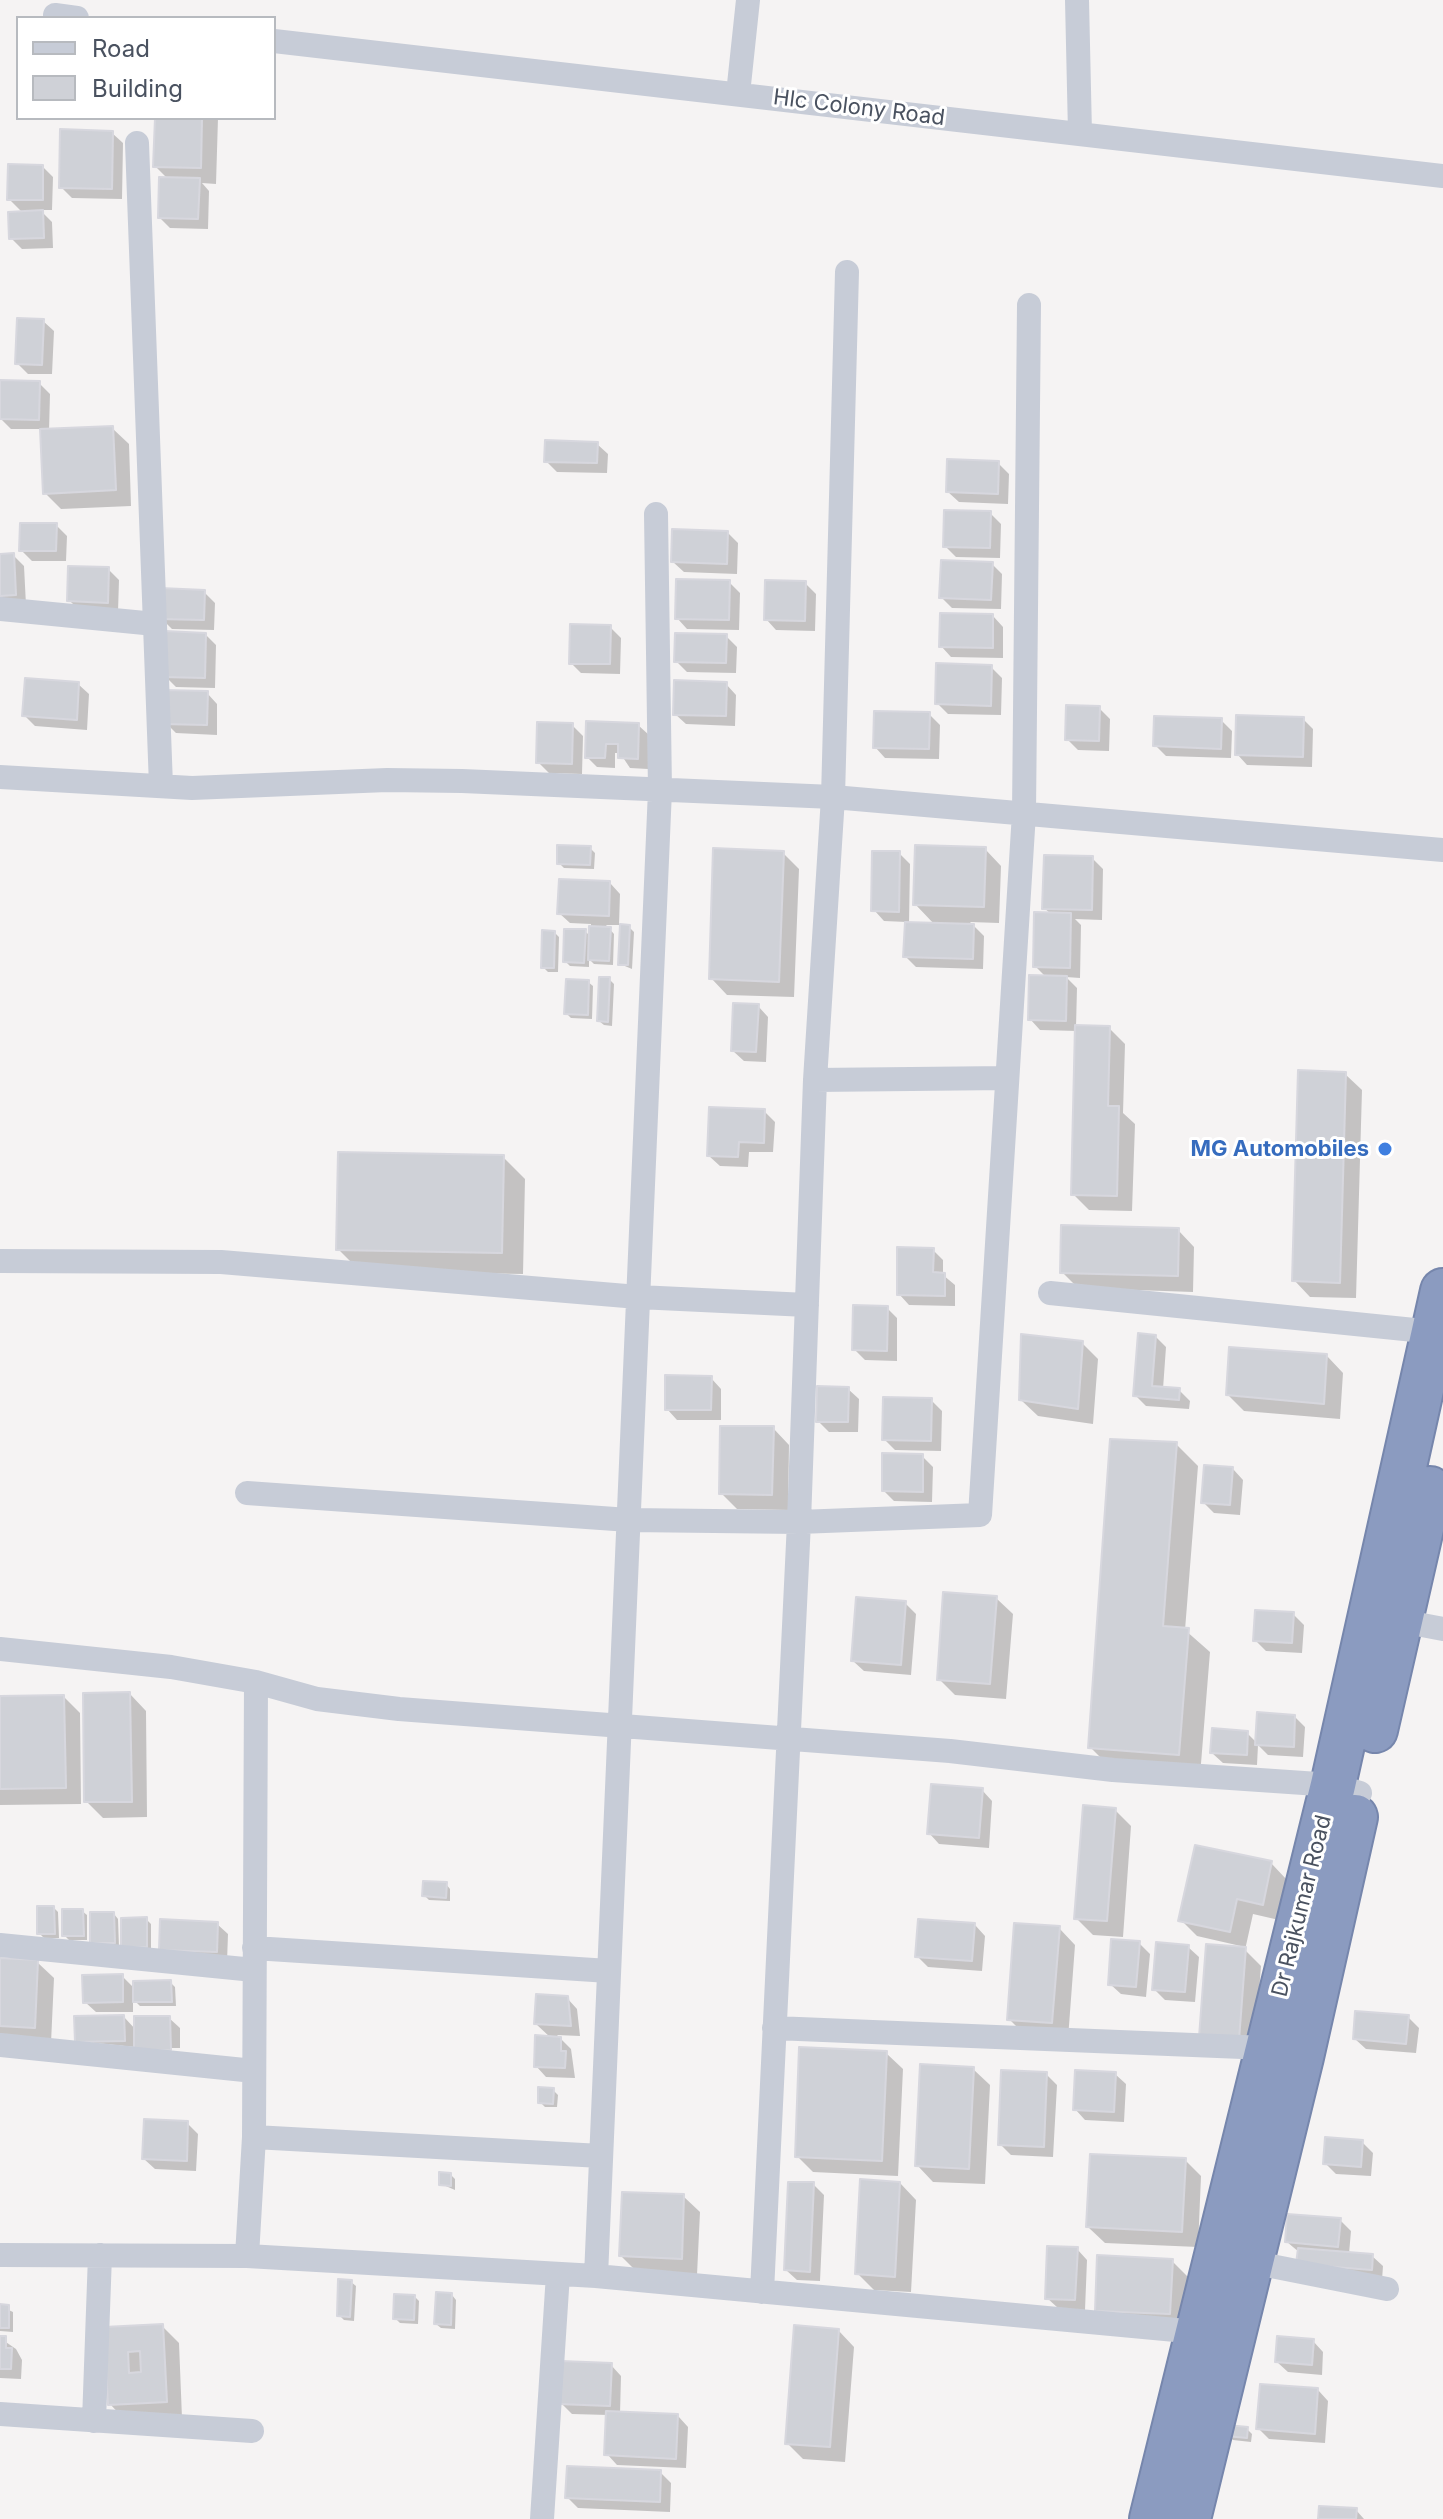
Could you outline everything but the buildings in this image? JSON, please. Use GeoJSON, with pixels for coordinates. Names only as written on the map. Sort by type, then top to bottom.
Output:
{"type":"FeatureCollection","features":[{"type":"Feature","properties":{"kind":"highway","name":"Dr Rajkumar Road"},"geometry":{"type":"LineString","coordinates":[[1188,2519],[1251,2262],[1438,1312]]}},
{"type":"Feature","properties":{"kind":"highway","name":"Dr Rajkumar Road"},"geometry":{"type":"LineString","coordinates":[[1152,2519],[1267,2048],[1346,1789],[1433,1522],[1443,1432]]}},
{"type":"Feature","properties":{"kind":"street"},"geometry":{"type":"LineString","coordinates":[[738,94],[748,0]]}},
{"type":"Feature","properties":{"kind":"street"},"geometry":{"type":"LineString","coordinates":[[1077,0],[1080,133]]}},
{"type":"Feature","properties":{"kind":"street","name":"Hlc Colony Road"},"geometry":{"type":"LineString","coordinates":[[276,41],[1443,176]]}},
{"type":"Feature","properties":{"kind":"street"},"geometry":{"type":"LineString","coordinates":[[137,143],[161,786]]}},
{"type":"Feature","properties":{"kind":"street"},"geometry":{"type":"LineString","coordinates":[[762,2292],[799,1522],[815,1080],[833,797],[847,272]]}},
{"type":"Feature","properties":{"kind":"street"},"geometry":{"type":"LineString","coordinates":[[247,1493],[629,1520],[799,1522],[980,1515],[1024,813],[1029,305]]}},
{"type":"Feature","properties":{"kind":"street"},"geometry":{"type":"LineString","coordinates":[[596,2276],[660,790],[656,514]]}},
{"type":"Feature","properties":{"kind":"street"},"geometry":{"type":"LineString","coordinates":[[0,609],[155,624]]}},
{"type":"Feature","properties":{"kind":"street"},"geometry":{"type":"LineString","coordinates":[[0,777],[161,786],[387,780],[833,797],[1443,850]]}},
{"type":"Feature","properties":{"kind":"street"},"geometry":{"type":"LineString","coordinates":[[815,1080],[1007,1078]]}},
{"type":"Feature","properties":{"kind":"street"},"geometry":{"type":"LineString","coordinates":[[0,1261],[221,1262],[638,1297],[807,1305]]}},
{"type":"Feature","properties":{"kind":"street"},"geometry":{"type":"LineString","coordinates":[[1050,1293],[1438,1312]]}},
{"type":"Feature","properties":{"kind":"street"},"geometry":{"type":"LineString","coordinates":[[1401,1621],[1443,1629]]}},
{"type":"Feature","properties":{"kind":"street"},"geometry":{"type":"LineString","coordinates":[[0,1649],[171,1667],[256,1682],[317,1699],[385,1707],[787,1737],[950,1751],[1113,1770],[1346,1789]]}},
{"type":"Feature","properties":{"kind":"street"},"geometry":{"type":"LineString","coordinates":[[247,2256],[254,2137],[256,1682]]}},
{"type":"Feature","properties":{"kind":"street"},"geometry":{"type":"LineString","coordinates":[[0,1945],[254,1959],[609,1971]]}},
{"type":"Feature","properties":{"kind":"street"},"geometry":{"type":"LineString","coordinates":[[774,2028],[1267,2048]]}},
{"type":"Feature","properties":{"kind":"street"},"geometry":{"type":"LineString","coordinates":[[0,2045],[254,2071]]}},
{"type":"Feature","properties":{"kind":"street"},"geometry":{"type":"LineString","coordinates":[[254,2137],[601,2156]]}},
{"type":"Feature","properties":{"kind":"street"},"geometry":{"type":"LineString","coordinates":[[0,2255],[247,2256],[596,2276],[1197,2332]]}},
{"type":"Feature","properties":{"kind":"street"},"geometry":{"type":"LineString","coordinates":[[94,2421],[100,2255]]}},
{"type":"Feature","properties":{"kind":"street"},"geometry":{"type":"LineString","coordinates":[[1251,2262],[1387,2289]]}},
{"type":"Feature","properties":{"kind":"street"},"geometry":{"type":"LineString","coordinates":[[542,2519],[558,2274]]}},
{"type":"Feature","properties":{"kind":"street"},"geometry":{"type":"LineString","coordinates":[[0,2414],[252,2431]]}},
{"type":"Feature","properties":{"kind":"place","name":"MG Automobiles"},"geometry":{"type":"Point","coordinates":[1385,1149]}}]}
